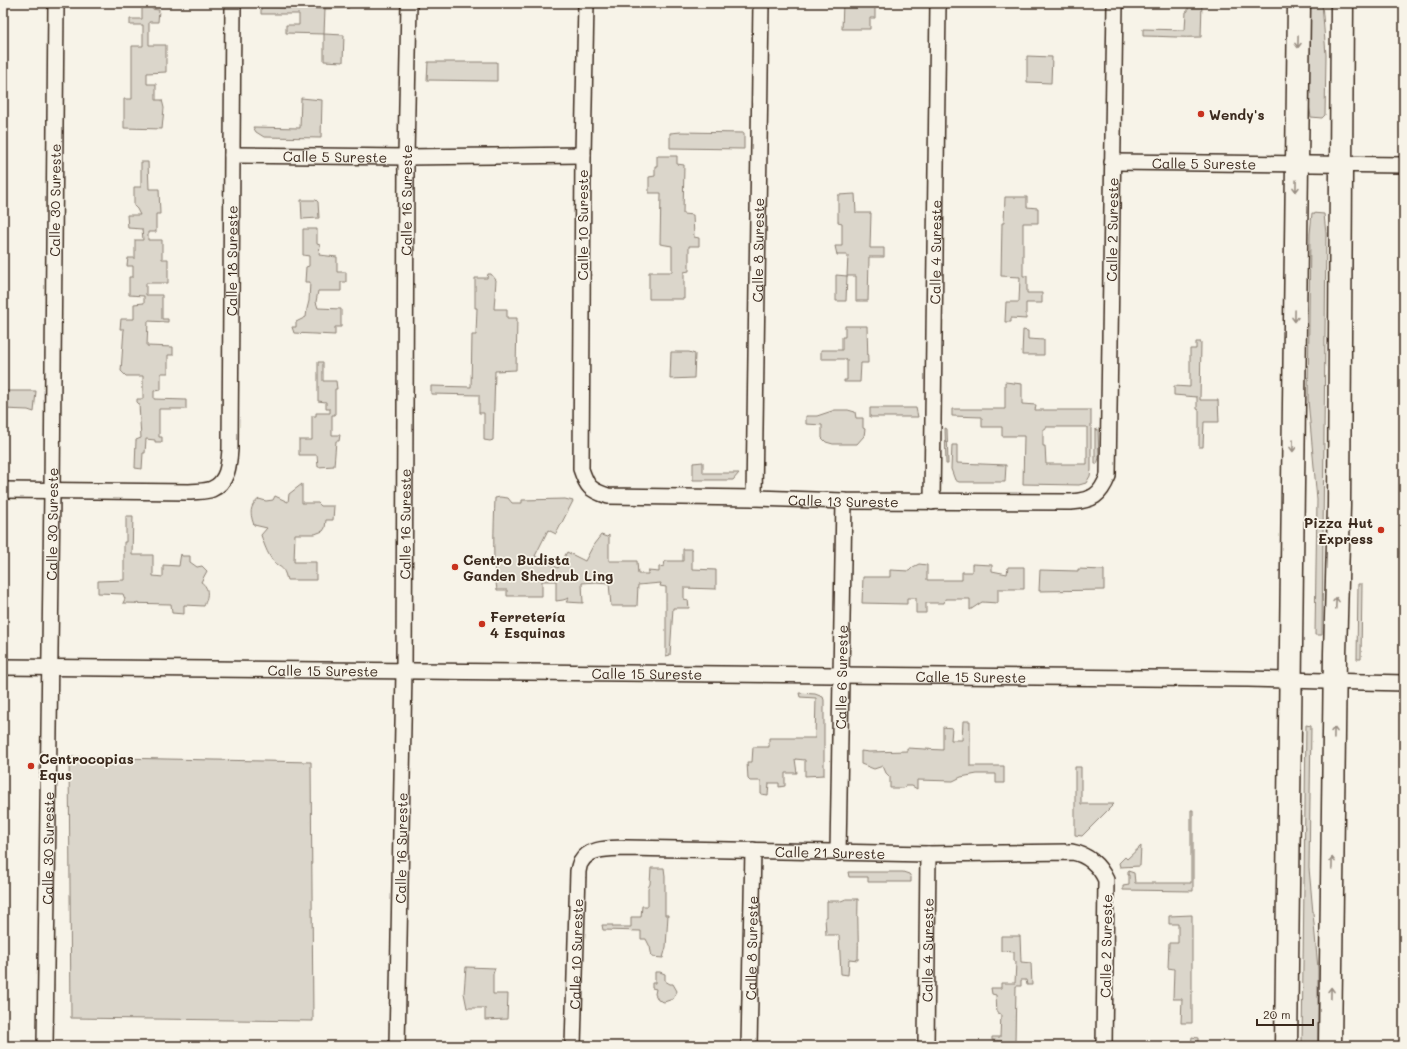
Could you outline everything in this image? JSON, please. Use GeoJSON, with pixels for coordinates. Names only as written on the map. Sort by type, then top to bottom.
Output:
{"type":"FeatureCollection","features":[{"type":"Feature","properties":{"kind":"main road"},"geometry":{"type":"LineString","coordinates":[[1286,1046],[1299,3]]}},
{"type":"Feature","properties":{"kind":"main road"},"geometry":{"type":"LineString","coordinates":[[1330,1046],[1334,681],[1339,506],[1342,3]]}},
{"type":"Feature","properties":{"kind":"street","name":"Calle 30 Sureste"},"geometry":{"type":"LineString","coordinates":[[45,1046],[56,3]]}},
{"type":"Feature","properties":{"kind":"street","name":"Calle 18 Sureste"},"geometry":{"type":"LineString","coordinates":[[52,491],[190,492],[211,490],[222,482],[228,470],[230,449],[233,3]]}},
{"type":"Feature","properties":{"kind":"street","name":"Calle 16 Sureste"},"geometry":{"type":"LineString","coordinates":[[397,1046],[404,671],[406,157],[409,3]]}},
{"type":"Feature","properties":{"kind":"street","name":"Calle 10 Sureste"},"geometry":{"type":"LineString","coordinates":[[581,448],[583,155],[586,3]]}},
{"type":"Feature","properties":{"kind":"street","name":"Calle 8 Sureste"},"geometry":{"type":"LineString","coordinates":[[754,498],[761,3]]}},
{"type":"Feature","properties":{"kind":"street","name":"Calle 4 Sureste"},"geometry":{"type":"LineString","coordinates":[[932,502],[938,3]]}},
{"type":"Feature","properties":{"kind":"street","name":"Calle 2 Sureste"},"geometry":{"type":"LineString","coordinates":[[1109,456],[1114,3]]}},
{"type":"Feature","properties":{"kind":"street","name":"Calle 5 Sureste"},"geometry":{"type":"LineString","coordinates":[[232,155],[406,157],[583,155]]}},
{"type":"Feature","properties":{"kind":"street","name":"Calle 5 Sureste"},"geometry":{"type":"LineString","coordinates":[[1112,162],[1404,165]]}},
{"type":"Feature","properties":{"kind":"street","name":"Calle 13 Sureste"},"geometry":{"type":"LineString","coordinates":[[581,448],[581,469],[586,483],[595,492],[608,496],[844,501],[1085,501],[1103,488],[1108,476],[1109,456]]}},
{"type":"Feature","properties":{"kind":"street"},"geometry":{"type":"LineString","coordinates":[[3,490],[52,491]]}},
{"type":"Feature","properties":{"kind":"street","name":"Calle 6 Sureste"},"geometry":{"type":"LineString","coordinates":[[838,853],[844,501]]}},
{"type":"Feature","properties":{"kind":"street","name":"Calle 15 Sureste"},"geometry":{"type":"LineString","coordinates":[[3,667],[1404,682]]}},
{"type":"Feature","properties":{"kind":"street","name":"Calle 21 Sureste"},"geometry":{"type":"LineString","coordinates":[[580,862],[587,855],[596,851],[620,848],[928,854],[1072,852],[1084,856]]}},
{"type":"Feature","properties":{"kind":"street","name":"Calle 8 Sureste"},"geometry":{"type":"LineString","coordinates":[[749,1046],[753,850]]}},
{"type":"Feature","properties":{"kind":"street","name":"Calle 4 Sureste"},"geometry":{"type":"LineString","coordinates":[[926,1046],[928,854]]}},
{"type":"Feature","properties":{"kind":"street","name":"Calle 2 Sureste"},"geometry":{"type":"LineString","coordinates":[[1084,856],[1093,861],[1102,870],[1106,880],[1104,1046]]}},
{"type":"Feature","properties":{"kind":"street","name":"Calle 10 Sureste"},"geometry":{"type":"LineString","coordinates":[[573,1046],[578,871],[580,862]]}},
{"type":"Feature","properties":{"kind":"shaded area"},"geometry":{"type":"Polygon","coordinates":[[[142,3],[152,3],[152,9],[159,10],[158,22],[149,22],[149,45],[166,45],[166,72],[147,73],[147,84],[156,84],[156,100],[162,100],[164,108],[162,129],[124,128],[124,99],[132,99],[132,46],[143,46],[143,25],[130,25],[130,19],[142,19],[142,3]]]}},
{"type":"Feature","properties":{"kind":"shaded area"},"geometry":{"type":"Polygon","coordinates":[[[325,3],[349,3],[349,8],[325,9],[325,3]]]}},
{"type":"Feature","properties":{"kind":"shaded area"},"geometry":{"type":"Polygon","coordinates":[[[843,3],[875,3],[875,18],[870,18],[870,29],[842,29],[843,3]]]}},
{"type":"Feature","properties":{"kind":"shaded area"},"geometry":{"type":"Polygon","coordinates":[[[1188,3],[1202,3],[1201,37],[1143,36],[1143,29],[1185,30],[1188,3]]]}},
{"type":"Feature","properties":{"kind":"shaded area"},"geometry":{"type":"Polygon","coordinates":[[[1310,3],[1322,3],[1326,55],[1325,115],[1322,118],[1311,117],[1309,105],[1310,3]]]}},
{"type":"Feature","properties":{"kind":"shaded area"},"geometry":{"type":"Polygon","coordinates":[[[261,7],[325,9],[324,34],[286,33],[286,25],[299,25],[299,14],[261,14],[261,7]]]}},
{"type":"Feature","properties":{"kind":"shaded area"},"geometry":{"type":"Polygon","coordinates":[[[324,34],[344,35],[343,62],[324,61],[324,34]]]}},
{"type":"Feature","properties":{"kind":"shaded area"},"geometry":{"type":"Polygon","coordinates":[[[1027,56],[1052,57],[1051,83],[1027,82],[1027,56]]]}},
{"type":"Feature","properties":{"kind":"shaded area"},"geometry":{"type":"Polygon","coordinates":[[[428,62],[497,62],[497,81],[427,80],[428,62]]]}},
{"type":"Feature","properties":{"kind":"shaded area"},"geometry":{"type":"Polygon","coordinates":[[[301,98],[322,100],[321,138],[264,137],[256,132],[253,127],[300,128],[301,98]]]}},
{"type":"Feature","properties":{"kind":"shaded area"},"geometry":{"type":"Polygon","coordinates":[[[670,133],[744,133],[744,149],[670,148],[670,133]]]}},
{"type":"Feature","properties":{"kind":"shaded area"},"geometry":{"type":"Polygon","coordinates":[[[657,156],[677,156],[677,164],[684,165],[683,214],[693,215],[694,237],[699,238],[699,246],[689,246],[689,271],[684,272],[684,299],[649,299],[649,272],[672,272],[672,246],[660,244],[661,193],[649,193],[649,177],[655,176],[657,156]]]}},
{"type":"Feature","properties":{"kind":"shaded area"},"geometry":{"type":"Polygon","coordinates":[[[141,162],[148,162],[149,189],[159,189],[160,214],[156,214],[156,232],[148,232],[148,240],[162,240],[162,259],[168,259],[168,283],[146,283],[146,295],[162,295],[162,319],[168,319],[168,322],[148,321],[147,346],[173,347],[173,355],[168,355],[168,373],[161,373],[161,390],[154,391],[154,399],[186,400],[186,409],[159,409],[159,437],[162,437],[162,442],[155,442],[155,440],[146,439],[142,469],[135,468],[136,440],[141,438],[139,404],[137,399],[143,399],[143,376],[126,376],[121,371],[124,329],[120,329],[121,319],[134,319],[134,304],[144,303],[144,296],[129,295],[129,277],[133,277],[133,266],[127,266],[128,258],[135,258],[135,240],[143,240],[142,229],[128,228],[127,215],[140,215],[134,206],[134,187],[141,187],[141,162]]]}},
{"type":"Feature","properties":{"kind":"shaded area"},"geometry":{"type":"Polygon","coordinates":[[[855,194],[856,213],[871,213],[870,248],[884,248],[884,257],[869,257],[868,301],[856,301],[856,276],[847,276],[848,255],[837,255],[835,246],[842,246],[842,223],[838,222],[838,195],[855,194]]]}},
{"type":"Feature","properties":{"kind":"shaded area"},"geometry":{"type":"Polygon","coordinates":[[[1005,197],[1027,197],[1027,207],[1038,208],[1038,223],[1023,223],[1023,276],[1027,276],[1027,293],[1042,293],[1042,303],[1026,303],[1026,319],[1011,318],[1011,322],[1005,322],[1006,302],[1019,302],[1020,277],[1001,276],[1002,223],[1004,223],[1005,197]]]}},
{"type":"Feature","properties":{"kind":"shaded area"},"geometry":{"type":"Polygon","coordinates":[[[301,200],[316,200],[318,202],[319,218],[302,219],[301,200]]]}},
{"type":"Feature","properties":{"kind":"shaded area"},"geometry":{"type":"Polygon","coordinates":[[[1312,213],[1324,214],[1326,234],[1322,635],[1315,635],[1317,500],[1308,400],[1310,234],[1312,213]]]}},
{"type":"Feature","properties":{"kind":"shaded area"},"geometry":{"type":"Polygon","coordinates":[[[303,229],[317,229],[317,244],[320,245],[319,255],[337,257],[337,272],[346,272],[346,282],[341,282],[341,291],[318,291],[316,302],[318,308],[341,309],[341,327],[335,327],[335,335],[294,333],[292,327],[296,327],[296,322],[306,317],[309,301],[310,282],[305,282],[306,267],[309,266],[309,256],[303,255],[303,229]]]}},
{"type":"Feature","properties":{"kind":"shaded area"},"geometry":{"type":"Polygon","coordinates":[[[488,274],[491,274],[496,280],[494,309],[507,309],[507,318],[517,318],[516,370],[495,371],[493,440],[490,441],[484,440],[484,413],[479,413],[479,395],[431,394],[431,386],[471,387],[472,335],[476,335],[477,308],[475,308],[475,278],[487,278],[488,274]]]}},
{"type":"Feature","properties":{"kind":"shaded area"},"geometry":{"type":"Polygon","coordinates":[[[836,275],[847,276],[846,301],[836,301],[836,275]]]}},
{"type":"Feature","properties":{"kind":"shaded area"},"geometry":{"type":"Polygon","coordinates":[[[845,326],[867,326],[868,363],[861,363],[860,382],[844,382],[844,380],[847,380],[847,359],[821,359],[821,350],[842,350],[842,337],[845,337],[845,326]]]}},
{"type":"Feature","properties":{"kind":"shaded area"},"geometry":{"type":"Polygon","coordinates":[[[1023,330],[1028,331],[1028,339],[1044,340],[1044,355],[1022,355],[1023,330]]]}},
{"type":"Feature","properties":{"kind":"shaded area"},"geometry":{"type":"Polygon","coordinates":[[[1196,342],[1201,342],[1200,400],[1218,400],[1219,422],[1204,422],[1203,447],[1199,447],[1199,410],[1197,409],[1197,397],[1174,395],[1174,386],[1190,387],[1190,349],[1196,349],[1196,342]]]}},
{"type":"Feature","properties":{"kind":"shaded area"},"geometry":{"type":"Polygon","coordinates":[[[671,352],[689,352],[695,354],[694,378],[670,379],[671,352]]]}},
{"type":"Feature","properties":{"kind":"shaded area"},"geometry":{"type":"Polygon","coordinates":[[[318,362],[323,362],[323,381],[336,381],[337,389],[335,389],[335,415],[332,415],[332,435],[340,435],[339,441],[336,441],[334,466],[318,467],[317,455],[299,455],[299,440],[312,440],[312,416],[316,416],[316,413],[330,413],[330,409],[326,409],[326,402],[318,401],[318,362]]]}},
{"type":"Feature","properties":{"kind":"shaded area"},"geometry":{"type":"Polygon","coordinates":[[[1005,382],[1022,384],[1022,404],[1036,405],[1035,410],[1091,410],[1091,470],[1090,476],[1086,483],[1079,485],[1023,484],[1024,436],[1002,436],[1002,427],[982,427],[982,417],[952,416],[952,409],[1005,409],[1005,382]],[[1046,427],[1046,429],[1043,429],[1043,446],[1045,446],[1046,464],[1087,464],[1087,427],[1046,427]]]}},
{"type":"Feature","properties":{"kind":"shaded area"},"geometry":{"type":"Polygon","coordinates":[[[3,391],[36,391],[34,412],[28,410],[3,409],[3,391]]]}},
{"type":"Feature","properties":{"kind":"shaded area"},"geometry":{"type":"Polygon","coordinates":[[[870,408],[916,408],[918,417],[870,417],[870,408]]]}},
{"type":"Feature","properties":{"kind":"shaded area"},"geometry":{"type":"Polygon","coordinates":[[[835,410],[848,410],[855,412],[856,418],[863,418],[863,428],[865,429],[864,436],[857,444],[833,444],[826,442],[822,438],[822,425],[806,424],[806,416],[817,416],[835,410]]]}},
{"type":"Feature","properties":{"kind":"shaded area"},"geometry":{"type":"Polygon","coordinates":[[[945,428],[947,429],[948,464],[946,464],[945,428]]]}},
{"type":"Feature","properties":{"kind":"shaded area"},"geometry":{"type":"Polygon","coordinates":[[[1098,429],[1099,458],[1097,464],[1095,464],[1095,430],[1098,429]]]}},
{"type":"Feature","properties":{"kind":"shaded area"},"geometry":{"type":"Polygon","coordinates":[[[952,445],[957,445],[957,463],[1006,465],[1005,482],[959,482],[955,480],[951,469],[952,445]]]}},
{"type":"Feature","properties":{"kind":"shaded area"},"geometry":{"type":"Polygon","coordinates":[[[703,462],[703,473],[739,473],[733,480],[693,480],[693,463],[703,462]]]}},
{"type":"Feature","properties":{"kind":"shaded area"},"geometry":{"type":"Polygon","coordinates":[[[302,484],[302,503],[318,503],[321,506],[334,506],[333,520],[326,520],[323,531],[315,534],[295,534],[294,562],[316,562],[316,580],[287,580],[283,569],[273,561],[269,555],[261,535],[267,528],[254,525],[251,510],[253,504],[259,499],[266,501],[273,500],[275,496],[288,502],[289,494],[302,484]]]}},
{"type":"Feature","properties":{"kind":"shaded area"},"geometry":{"type":"Polygon","coordinates":[[[495,498],[508,498],[512,503],[522,503],[522,500],[565,499],[573,501],[556,534],[548,530],[535,556],[558,568],[567,552],[585,561],[594,544],[601,535],[607,537],[609,535],[609,561],[637,561],[638,574],[648,574],[648,571],[659,572],[659,567],[664,566],[665,561],[683,561],[683,549],[692,549],[692,569],[716,570],[716,589],[684,588],[684,599],[688,600],[689,608],[673,608],[670,655],[666,656],[666,587],[660,586],[661,583],[638,585],[637,606],[611,606],[609,583],[596,582],[582,583],[583,603],[566,602],[569,598],[556,601],[556,581],[542,581],[542,596],[507,596],[507,590],[497,590],[494,567],[495,498]]]}},
{"type":"Feature","properties":{"kind":"shaded area"},"geometry":{"type":"Polygon","coordinates":[[[126,516],[133,516],[132,555],[153,555],[153,576],[163,577],[163,565],[179,566],[181,554],[182,556],[190,556],[190,562],[197,567],[202,566],[207,571],[201,582],[207,590],[204,606],[184,605],[184,614],[172,613],[171,604],[123,603],[125,599],[123,594],[98,593],[98,581],[124,580],[126,516]]]}},
{"type":"Feature","properties":{"kind":"shaded area"},"geometry":{"type":"Polygon","coordinates":[[[919,564],[927,565],[927,580],[962,580],[962,572],[972,572],[972,564],[992,565],[992,571],[1007,574],[1008,567],[1024,567],[1024,589],[998,589],[998,603],[982,602],[970,610],[970,599],[945,599],[944,603],[926,603],[926,613],[916,613],[916,598],[907,598],[907,604],[862,603],[863,577],[890,577],[890,570],[909,571],[919,564]]]}},
{"type":"Feature","properties":{"kind":"shaded area"},"geometry":{"type":"Polygon","coordinates":[[[1078,569],[1104,570],[1104,590],[1039,591],[1040,570],[1078,571],[1078,569]]]}},
{"type":"Feature","properties":{"kind":"shaded area"},"geometry":{"type":"Polygon","coordinates":[[[1358,584],[1362,584],[1361,659],[1357,659],[1358,584]]]}},
{"type":"Feature","properties":{"kind":"shaded area"},"geometry":{"type":"Polygon","coordinates":[[[799,693],[815,694],[823,697],[824,700],[824,775],[805,776],[805,760],[795,759],[797,773],[785,773],[785,786],[779,787],[779,783],[769,783],[768,795],[761,794],[761,781],[750,781],[748,779],[747,762],[752,762],[753,747],[769,747],[769,738],[815,738],[816,698],[800,697],[799,693]]]}},
{"type":"Feature","properties":{"kind":"shaded area"},"geometry":{"type":"Polygon","coordinates":[[[963,721],[970,721],[970,766],[1004,766],[1004,783],[996,783],[996,774],[977,774],[961,777],[953,781],[917,780],[917,789],[912,786],[905,786],[904,788],[890,788],[890,777],[886,773],[883,766],[874,769],[861,764],[861,751],[907,751],[907,748],[943,750],[943,727],[952,728],[951,740],[962,740],[963,721]]]}},
{"type":"Feature","properties":{"kind":"shaded area"},"geometry":{"type":"Polygon","coordinates":[[[1306,725],[1311,726],[1309,868],[1318,969],[1318,1046],[1302,1046],[1306,725]]]}},
{"type":"Feature","properties":{"kind":"shaded area"},"geometry":{"type":"Polygon","coordinates":[[[69,757],[311,762],[313,1021],[71,1018],[69,757]]]}},
{"type":"Feature","properties":{"kind":"shaded area"},"geometry":{"type":"Polygon","coordinates":[[[1075,767],[1081,767],[1081,804],[1114,804],[1082,836],[1075,835],[1075,767]]]}},
{"type":"Feature","properties":{"kind":"shaded area"},"geometry":{"type":"Polygon","coordinates":[[[1191,810],[1193,810],[1193,891],[1123,890],[1123,886],[1129,885],[1128,871],[1134,873],[1135,883],[1191,883],[1191,810]]]}},
{"type":"Feature","properties":{"kind":"shaded area"},"geometry":{"type":"Polygon","coordinates":[[[1141,846],[1140,866],[1120,867],[1119,863],[1125,857],[1127,859],[1141,846]]]}},
{"type":"Feature","properties":{"kind":"shaded area"},"geometry":{"type":"Polygon","coordinates":[[[651,868],[664,868],[665,915],[668,915],[666,947],[663,958],[652,957],[650,947],[646,939],[641,939],[641,931],[603,930],[602,925],[613,925],[613,927],[631,927],[631,917],[641,917],[642,906],[648,906],[648,888],[650,884],[651,868]]]}},
{"type":"Feature","properties":{"kind":"shaded area"},"geometry":{"type":"Polygon","coordinates":[[[848,872],[903,872],[909,874],[911,877],[911,882],[868,882],[868,877],[849,877],[848,872]]]}},
{"type":"Feature","properties":{"kind":"shaded area"},"geometry":{"type":"Polygon","coordinates":[[[846,899],[858,899],[858,960],[849,959],[848,975],[841,974],[839,935],[826,935],[825,917],[827,917],[827,901],[841,901],[846,899]]]}},
{"type":"Feature","properties":{"kind":"shaded area"},"geometry":{"type":"Polygon","coordinates":[[[1192,915],[1192,1023],[1181,1023],[1182,999],[1173,999],[1174,969],[1168,968],[1169,943],[1178,943],[1178,924],[1169,924],[1169,916],[1192,915]]]}},
{"type":"Feature","properties":{"kind":"shaded area"},"geometry":{"type":"Polygon","coordinates":[[[1001,936],[1020,936],[1021,962],[1031,963],[1032,985],[1027,985],[1026,980],[1021,980],[1021,986],[1016,986],[1015,1042],[992,1040],[992,1037],[1000,1037],[1001,1014],[997,1013],[996,995],[992,994],[991,988],[1001,988],[1001,983],[1015,983],[1016,962],[1014,961],[1014,952],[1001,951],[1001,936]]]}},
{"type":"Feature","properties":{"kind":"shaded area"},"geometry":{"type":"Polygon","coordinates":[[[466,967],[495,968],[493,974],[493,994],[508,994],[507,1019],[485,1020],[485,1008],[467,1008],[464,993],[466,967]]]}},
{"type":"Feature","properties":{"kind":"shaded area"},"geometry":{"type":"Polygon","coordinates":[[[655,972],[665,974],[665,981],[673,984],[677,991],[673,999],[664,1002],[658,1000],[655,994],[656,989],[652,988],[652,983],[655,983],[655,972]]]}},
{"type":"Feature","properties":{"kind":"shaded area"},"geometry":{"type":"Polygon","coordinates":[[[1192,1037],[1198,1038],[1198,1043],[1210,1044],[1210,1046],[1191,1046],[1192,1037]]]}},
{"type":"Feature","properties":{"kind":"place","name":"Wendy's"},"geometry":{"type":"Point","coordinates":[1201,114]}},
{"type":"Feature","properties":{"kind":"place","name":"Pizza Hut Express"},"geometry":{"type":"Point","coordinates":[1381,530]}},
{"type":"Feature","properties":{"kind":"place","name":"Centro Budista Ganden Shedrub Ling"},"geometry":{"type":"Point","coordinates":[455,567]}},
{"type":"Feature","properties":{"kind":"place","name":"Ferretería 4 Esquinas"},"geometry":{"type":"Point","coordinates":[482,624]}},
{"type":"Feature","properties":{"kind":"place","name":"Centrocopias Equs"},"geometry":{"type":"Point","coordinates":[31,766]}}]}
